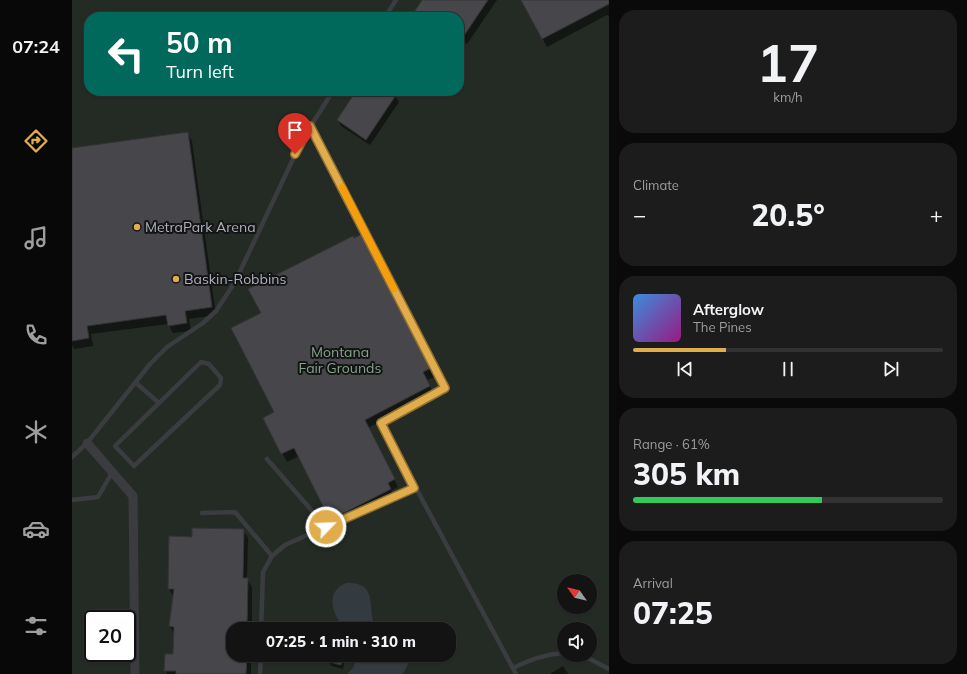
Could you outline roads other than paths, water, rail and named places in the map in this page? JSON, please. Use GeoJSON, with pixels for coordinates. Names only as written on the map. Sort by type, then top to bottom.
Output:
{"type":"FeatureCollection","features":[{"type":"Feature","properties":{"kind":"street"},"geometry":{"type":"LineString","coordinates":[[88,443],[113,471],[132,496],[135,674]]}},
{"type":"Feature","properties":{"kind":"lane"},"geometry":{"type":"LineString","coordinates":[[388,12],[396,0]]}},
{"type":"Feature","properties":{"kind":"lane"},"geometry":{"type":"LineString","coordinates":[[72,457],[88,443],[150,364],[167,347],[203,323],[216,311],[235,282],[302,140],[330,96]]}},
{"type":"Feature","properties":{"kind":"lane"},"geometry":{"type":"LineString","coordinates":[[310,126],[445,388],[381,423],[414,488],[516,674]]}},
{"type":"Feature","properties":{"kind":"lane"},"geometry":{"type":"LineString","coordinates":[[201,362],[209,364],[221,378],[220,385],[134,466],[115,446],[159,403],[201,362]]}},
{"type":"Feature","properties":{"kind":"lane"},"geometry":{"type":"LineString","coordinates":[[136,383],[159,403]]}},
{"type":"Feature","properties":{"kind":"lane"},"geometry":{"type":"LineString","coordinates":[[267,459],[326,527]]}},
{"type":"Feature","properties":{"kind":"lane"},"geometry":{"type":"LineString","coordinates":[[72,500],[98,497],[113,471]]}},
{"type":"Feature","properties":{"kind":"lane"},"geometry":{"type":"LineString","coordinates":[[262,622],[263,572],[272,556],[286,545],[414,488]]}},
{"type":"Feature","properties":{"kind":"lane"},"geometry":{"type":"LineString","coordinates":[[202,513],[235,512],[272,556]]}},
{"type":"Feature","properties":{"kind":"lane"},"geometry":{"type":"LineString","coordinates":[[513,668],[534,658],[557,653]]}},
{"type":"Feature","properties":{"kind":"lane"},"geometry":{"type":"LineString","coordinates":[[260,674],[261,662]]}},
{"type":"Feature","properties":{"kind":"lane"},"geometry":{"type":"LineString","coordinates":[[596,662],[609,669]]}},
{"type":"Feature","properties":{"kind":"place","name":"MetraPark Arena"},"geometry":{"type":"Point","coordinates":[137,227]}},
{"type":"Feature","properties":{"kind":"place","name":"Baskin-Robbins"},"geometry":{"type":"Point","coordinates":[176,279]}},
{"type":"Feature","properties":{"kind":"park label","name":"Montana Fair Grounds"},"geometry":{"type":"Point","coordinates":[340,360]}}]}
